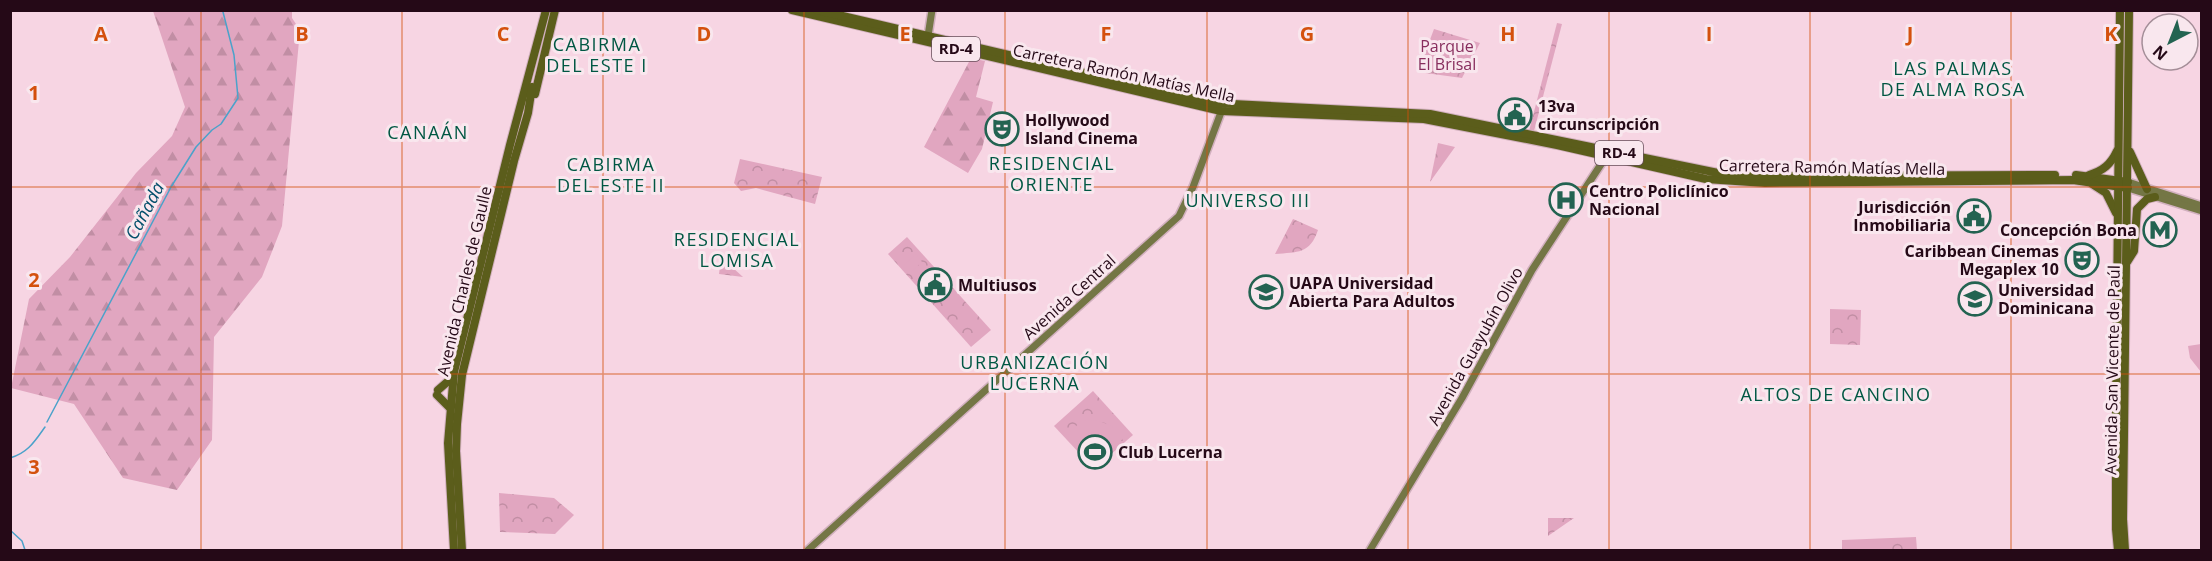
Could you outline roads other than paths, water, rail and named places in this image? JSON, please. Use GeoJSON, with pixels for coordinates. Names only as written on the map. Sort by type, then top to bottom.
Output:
{"type":"FeatureCollection","features":[{"type":"Feature","properties":{"kind":"main road"},"geometry":{"type":"LineString","coordinates":[[524,111],[522,92],[541,10]]}},
{"type":"Feature","properties":{"kind":"main road"},"geometry":{"type":"LineString","coordinates":[[528,94],[546,10]]}},
{"type":"Feature","properties":{"kind":"main road"},"geometry":{"type":"LineString","coordinates":[[524,111],[534,96],[553,10]]}},
{"type":"Feature","properties":{"kind":"main road"},"geometry":{"type":"LineString","coordinates":[[528,94],[553,10]]}},
{"type":"Feature","properties":{"kind":"main road","name":"Carretera Ramón Matías Mella"},"geometry":{"type":"LineString","coordinates":[[792,10],[1222,108],[1430,114],[1609,154],[1706,179],[1738,182],[2073,180],[2119,183]]}},
{"type":"Feature","properties":{"kind":"main road","name":"Carretera Ramón Matías Mella"},"geometry":{"type":"LineString","coordinates":[[817,10],[1222,108]]}},
{"type":"Feature","properties":{"kind":"main road"},"geometry":{"type":"LineString","coordinates":[[928,36],[932,10]]}},
{"type":"Feature","properties":{"kind":"main road","name":"Avenida San Vicente de Paúl"},"geometry":{"type":"LineString","coordinates":[[2118,550],[2115,461],[2120,10]]}},
{"type":"Feature","properties":{"kind":"main road","name":"Avenida San Vicente de Paúl"},"geometry":{"type":"LineString","coordinates":[[2125,550],[2123,519],[2128,10]]}},
{"type":"Feature","properties":{"kind":"main road","name":"Avenida Charles de Gaulle"},"geometry":{"type":"LineString","coordinates":[[454,550],[448,464],[450,408],[454,376],[528,94]]}},
{"type":"Feature","properties":{"kind":"main road","name":"Avenida Central"},"geometry":{"type":"LineString","coordinates":[[808,550],[1174,220],[1186,204],[1222,108]]}},
{"type":"Feature","properties":{"kind":"main road","name":"Avenida Charles de Gaulle"},"geometry":{"type":"LineString","coordinates":[[462,550],[456,451],[462,375],[524,111]]}},
{"type":"Feature","properties":{"kind":"main road"},"geometry":{"type":"LineString","coordinates":[[2086,176],[2110,164],[2119,143]]}},
{"type":"Feature","properties":{"kind":"main road"},"geometry":{"type":"LineString","coordinates":[[2128,147],[2147,189]]}},
{"type":"Feature","properties":{"kind":"main road","name":"Carretera Ramón Matías Mella"},"geometry":{"type":"LineString","coordinates":[[1609,154],[1723,174],[1754,176],[2086,176],[2119,183]]}},
{"type":"Feature","properties":{"kind":"main road","name":"Avenida Guayubín Olivo"},"geometry":{"type":"LineString","coordinates":[[1370,550],[1462,398],[1532,270],[1609,154]]}},
{"type":"Feature","properties":{"kind":"main road"},"geometry":{"type":"LineString","coordinates":[[2073,180],[2095,185],[2104,191],[2114,206],[2118,222]]}},
{"type":"Feature","properties":{"kind":"main road","name":"RD-4"},"geometry":{"type":"LineString","coordinates":[[2119,183],[2202,206]]}},
{"type":"Feature","properties":{"kind":"main road","name":"RD-4"},"geometry":{"type":"LineString","coordinates":[[2128,185],[2155,197],[2202,211]]}},
{"type":"Feature","properties":{"kind":"main road"},"geometry":{"type":"LineString","coordinates":[[2127,263],[2134,250],[2137,209],[2147,200],[2155,197]]}},
{"type":"Feature","properties":{"kind":"main road"},"geometry":{"type":"LineString","coordinates":[[450,408],[438,393],[454,376]]}},
{"type":"Feature","properties":{"kind":"waterway","name":"Cañada"},"geometry":{"type":"LineString","coordinates":[[47,422],[171,187],[196,147],[221,124],[238,98],[234,55],[223,12]]}},
{"type":"Feature","properties":{"kind":"waterway","name":"Cañada"},"geometry":{"type":"LineString","coordinates":[[10,458],[26,450],[45,427]]}},
{"type":"Feature","properties":{"kind":"waterway","name":"Cañada"},"geometry":{"type":"LineString","coordinates":[[10,530],[22,541],[25,550]]}},
{"type":"Feature","properties":{"kind":"place","name":"13va circunscripción"},"geometry":{"type":"Point","coordinates":[1515,115]}},
{"type":"Feature","properties":{"kind":"place","name":"Hollywood Island Cinema"},"geometry":{"type":"Point","coordinates":[1002,129]}},
{"type":"Feature","properties":{"kind":"place","name":"Centro Policlínico Nacional"},"geometry":{"type":"Point","coordinates":[1566,200]}},
{"type":"Feature","properties":{"kind":"place","name":"Jurisdicción Inmobiliaria"},"geometry":{"type":"Point","coordinates":[1974,216]}},
{"type":"Feature","properties":{"kind":"place","name":"Concepción Bona"},"geometry":{"type":"Point","coordinates":[2160,230]}},
{"type":"Feature","properties":{"kind":"place","name":"Caribbean Cinemas Megaplex 10"},"geometry":{"type":"Point","coordinates":[2082,260]}},
{"type":"Feature","properties":{"kind":"place","name":"Multiusos"},"geometry":{"type":"Point","coordinates":[935,285]}},
{"type":"Feature","properties":{"kind":"place","name":"UAPA Universidad Abierta Para Adultos"},"geometry":{"type":"Point","coordinates":[1266,292]}},
{"type":"Feature","properties":{"kind":"place","name":"Universidad Dominicana"},"geometry":{"type":"Point","coordinates":[1975,299]}},
{"type":"Feature","properties":{"kind":"place","name":"Club Lucerna"},"geometry":{"type":"Point","coordinates":[1095,452]}},
{"type":"Feature","properties":{"kind":"district","name":"CABIRMA DEL ESTE I"},"geometry":{"type":"Point","coordinates":[597,55]}},
{"type":"Feature","properties":{"kind":"district","name":"LAS PALMAS DE ALMA ROSA"},"geometry":{"type":"Point","coordinates":[1953,79]}},
{"type":"Feature","properties":{"kind":"district","name":"CANAÁN"},"geometry":{"type":"Point","coordinates":[428,133]}},
{"type":"Feature","properties":{"kind":"district","name":"RESIDENCIAL ORIENTE"},"geometry":{"type":"Point","coordinates":[1052,174]}},
{"type":"Feature","properties":{"kind":"district","name":"CABIRMA DEL ESTE II"},"geometry":{"type":"Point","coordinates":[611,175]}},
{"type":"Feature","properties":{"kind":"district","name":"UNIVERSO III"},"geometry":{"type":"Point","coordinates":[1248,201]}},
{"type":"Feature","properties":{"kind":"district","name":"RESIDENCIAL LOMISA"},"geometry":{"type":"Point","coordinates":[737,250]}},
{"type":"Feature","properties":{"kind":"district","name":"URBANIZACIÓN LUCERNA"},"geometry":{"type":"Point","coordinates":[1035,373]}},
{"type":"Feature","properties":{"kind":"district","name":"ALTOS DE CANCINO"},"geometry":{"type":"Point","coordinates":[1836,395]}},
{"type":"Feature","properties":{"kind":"park label","name":"Parque El Brisal"},"geometry":{"type":"Point","coordinates":[1447,55]}}]}
